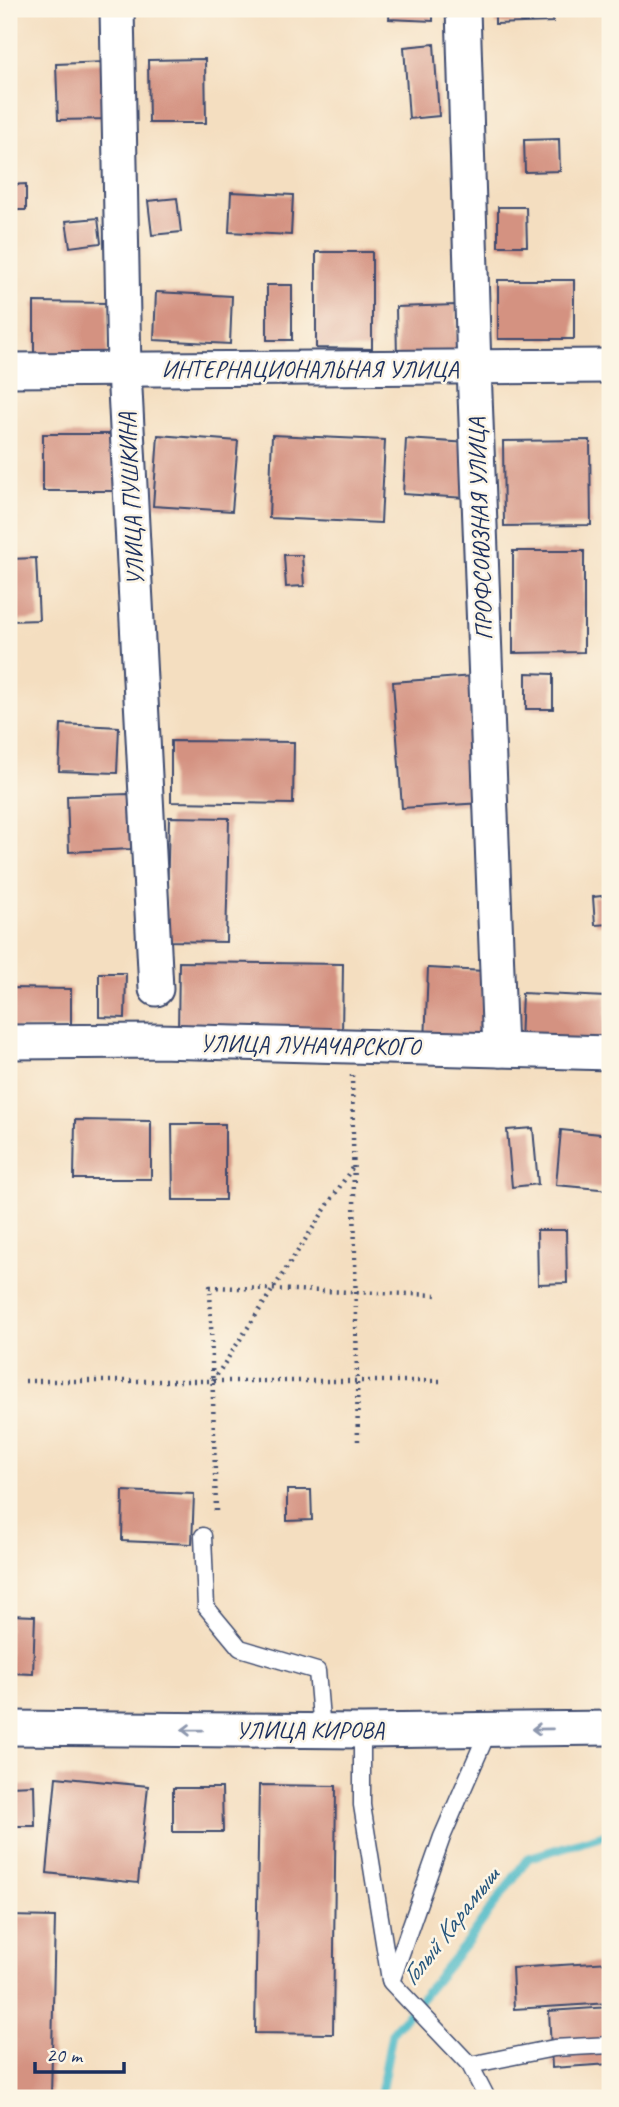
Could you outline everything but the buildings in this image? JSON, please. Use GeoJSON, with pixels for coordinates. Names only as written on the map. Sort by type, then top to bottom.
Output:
{"type":"FeatureCollection","features":[{"type":"Feature","properties":{"kind":"street","name":"УЛИЦА ПУШКИНА"},"geometry":{"type":"LineString","coordinates":[[117,9],[124,370],[156,989]]}},
{"type":"Feature","properties":{"kind":"street","name":"ПРОФСОЮЗНАЯ УЛИЦА"},"geometry":{"type":"LineString","coordinates":[[463,9],[500,1050]]}},
{"type":"Feature","properties":{"kind":"street","name":"ИНТЕРНАЦИОНАЛЬНАЯ УЛИЦА"},"geometry":{"type":"LineString","coordinates":[[9,370],[610,366]]}},
{"type":"Feature","properties":{"kind":"street","name":"УЛИЦА ЛУНАЧАРСКОГО"},"geometry":{"type":"LineString","coordinates":[[9,1042],[158,1041],[610,1053]]}},
{"type":"Feature","properties":{"kind":"street","name":"УЛИЦА КИРОВА"},"geometry":{"type":"LineString","coordinates":[[9,1728],[322,1731],[610,1728]]}},
{"type":"Feature","properties":{"kind":"lane"},"geometry":{"type":"LineString","coordinates":[[203,1536],[206,1607],[240,1648],[317,1671],[322,1731]]}},
{"type":"Feature","properties":{"kind":"lane"},"geometry":{"type":"LineString","coordinates":[[391,1982],[442,1837],[489,1729]]}},
{"type":"Feature","properties":{"kind":"lane"},"geometry":{"type":"LineString","coordinates":[[362,1731],[362,1805],[391,1982],[471,2065],[488,2098]]}},
{"type":"Feature","properties":{"kind":"lane"},"geometry":{"type":"LineString","coordinates":[[471,2065],[554,2048],[610,2045]]}},
{"type":"Feature","properties":{"kind":"path"},"geometry":{"type":"LineString","coordinates":[[351,1046],[358,1442]]}},
{"type":"Feature","properties":{"kind":"path"},"geometry":{"type":"LineString","coordinates":[[213,1381],[353,1166]]}},
{"type":"Feature","properties":{"kind":"path"},"geometry":{"type":"LineString","coordinates":[[216,1511],[210,1287],[438,1295]]}},
{"type":"Feature","properties":{"kind":"path"},"geometry":{"type":"LineString","coordinates":[[25,1381],[440,1381]]}},
{"type":"Feature","properties":{"kind":"waterway","name":"Голый Карамыш"},"geometry":{"type":"LineString","coordinates":[[380,2098],[392,2033],[465,1945],[528,1858],[610,1833]]}}]}
